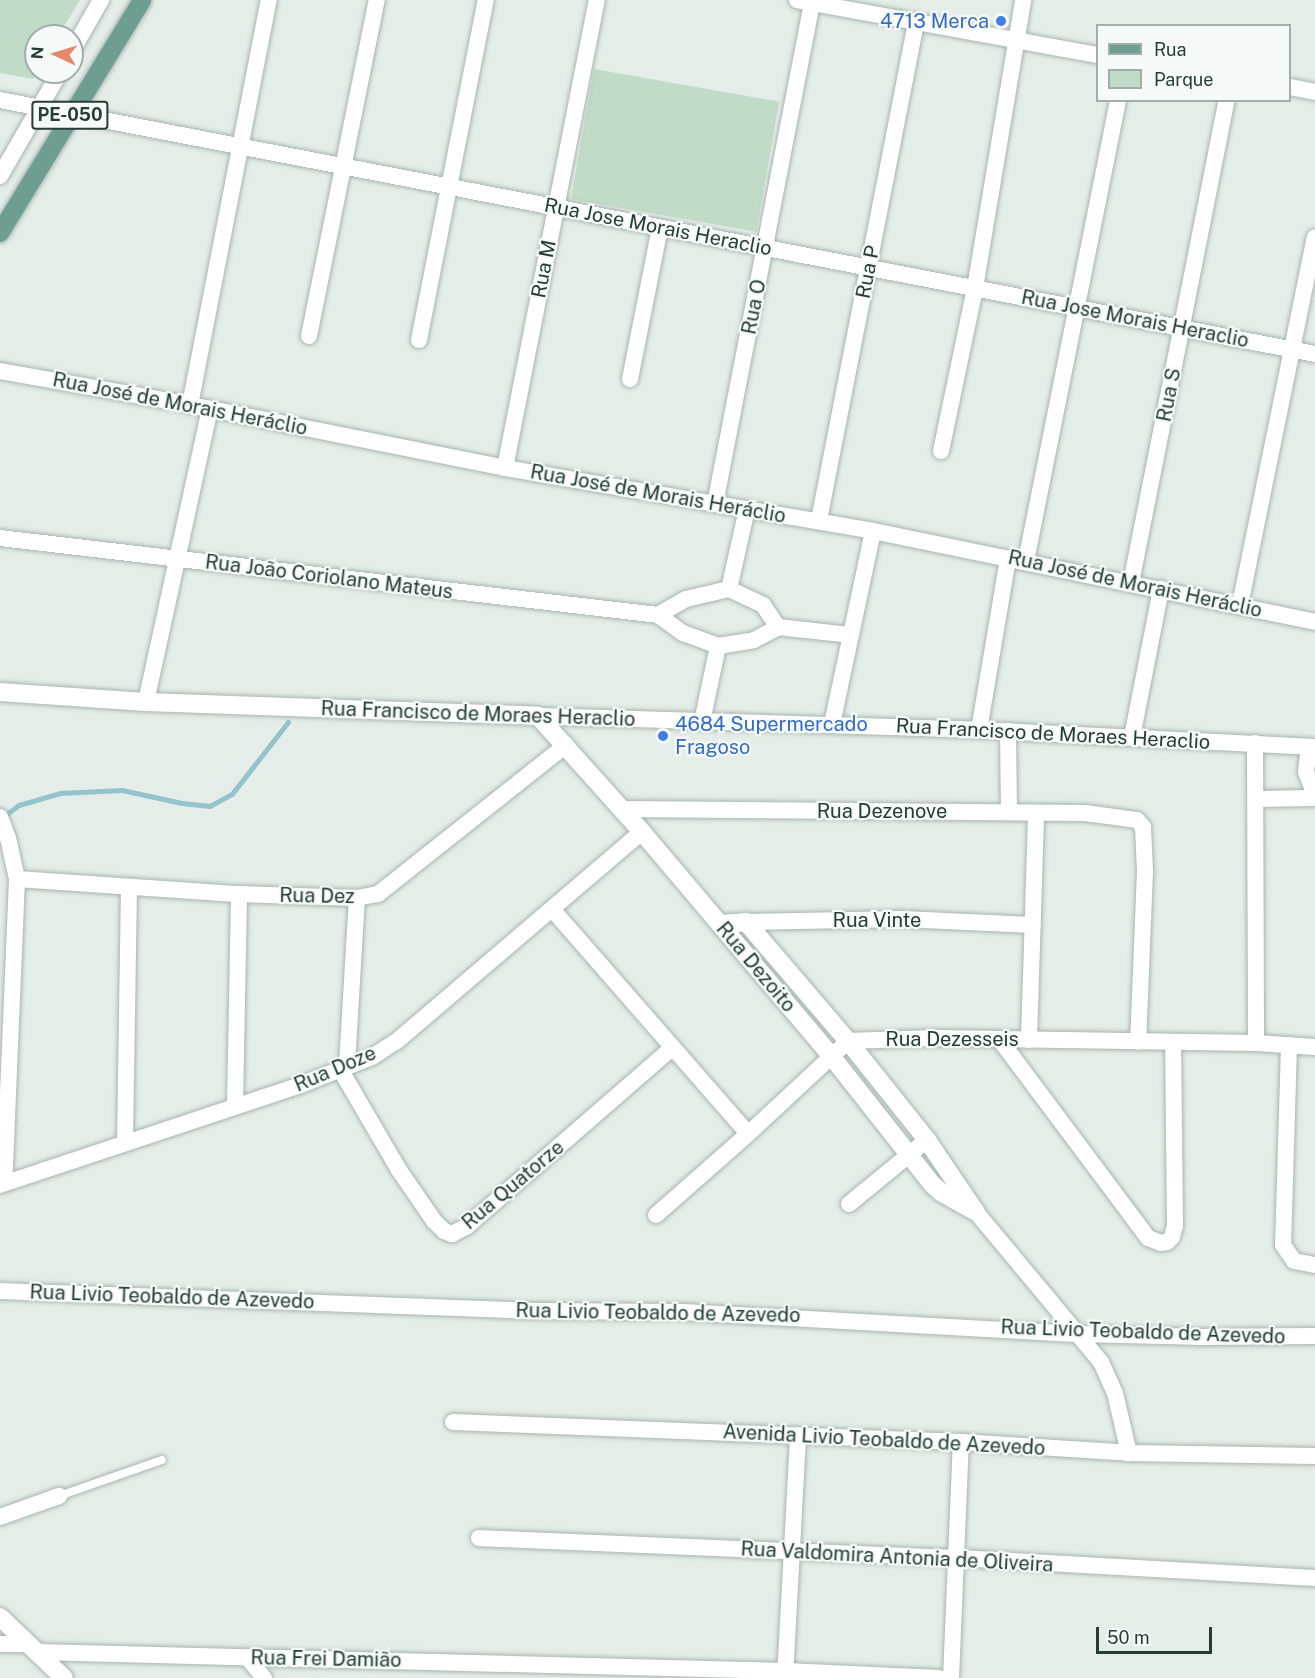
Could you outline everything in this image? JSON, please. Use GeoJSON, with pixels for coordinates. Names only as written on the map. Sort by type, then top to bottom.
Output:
{"type":"FeatureCollection","features":[{"type":"Feature","properties":{"kind":"main road","name":"PE-050"},"geometry":{"type":"LineString","coordinates":[[0,233],[71,113],[142,0]]}},
{"type":"Feature","properties":{"kind":"street"},"geometry":{"type":"LineString","coordinates":[[84,30],[101,0]]}},
{"type":"Feature","properties":{"kind":"street"},"geometry":{"type":"LineString","coordinates":[[190,405],[269,0]]}},
{"type":"Feature","properties":{"kind":"street"},"geometry":{"type":"LineString","coordinates":[[309,336],[377,0]]}},
{"type":"Feature","properties":{"kind":"street"},"geometry":{"type":"LineString","coordinates":[[419,340],[486,0]]}},
{"type":"Feature","properties":{"kind":"street","name":"Rua M"},"geometry":{"type":"LineString","coordinates":[[506,468],[597,0]]}},
{"type":"Feature","properties":{"kind":"street"},"geometry":{"type":"LineString","coordinates":[[941,451],[975,288],[1018,41],[1023,0]]}},
{"type":"Feature","properties":{"kind":"street"},"geometry":{"type":"LineString","coordinates":[[804,2],[1096,55]]}},
{"type":"Feature","properties":{"kind":"street","name":"Rua O"},"geometry":{"type":"LineString","coordinates":[[715,504],[765,248],[804,2]]}},
{"type":"Feature","properties":{"kind":"street","name":"Rua P"},"geometry":{"type":"LineString","coordinates":[[819,520],[916,23]]}},
{"type":"Feature","properties":{"kind":"street"},"geometry":{"type":"LineString","coordinates":[[0,176],[53,84]]}},
{"type":"Feature","properties":{"kind":"street"},"geometry":{"type":"LineString","coordinates":[[1291,87],[1315,92]]}},
{"type":"Feature","properties":{"kind":"street","name":"Rua Jose Morais Heraclio"},"geometry":{"type":"LineString","coordinates":[[0,100],[1315,354]]}},
{"type":"Feature","properties":{"kind":"street"},"geometry":{"type":"LineString","coordinates":[[1026,561],[1118,102]]}},
{"type":"Feature","properties":{"kind":"street","name":"Rua S"},"geometry":{"type":"LineString","coordinates":[[1131,583],[1227,102]]}},
{"type":"Feature","properties":{"kind":"street"},"geometry":{"type":"LineString","coordinates":[[630,379],[660,228]]}},
{"type":"Feature","properties":{"kind":"street"},"geometry":{"type":"LineString","coordinates":[[1240,605],[1315,238]]}},
{"type":"Feature","properties":{"kind":"street","name":"Rua José de Morais Heráclio"},"geometry":{"type":"LineString","coordinates":[[0,371],[190,405],[506,468],[819,520],[1315,622]]}},
{"type":"Feature","properties":{"kind":"street"},"geometry":{"type":"LineString","coordinates":[[146,702],[210,409]]}},
{"type":"Feature","properties":{"kind":"street"},"geometry":{"type":"LineString","coordinates":[[729,589],[747,509]]}},
{"type":"Feature","properties":{"kind":"street"},"geometry":{"type":"LineString","coordinates":[[832,724],[873,531]]}},
{"type":"Feature","properties":{"kind":"street","name":"Rua João Coriolano Mateus"},"geometry":{"type":"LineString","coordinates":[[0,538],[658,615]]}},
{"type":"Feature","properties":{"kind":"street"},"geometry":{"type":"LineString","coordinates":[[979,730],[1008,558]]}},
{"type":"Feature","properties":{"kind":"street"},"geometry":{"type":"LineString","coordinates":[[778,627],[763,605],[729,589],[686,599],[658,615],[682,633],[718,646],[754,640],[778,627],[850,635]]}},
{"type":"Feature","properties":{"kind":"street"},"geometry":{"type":"LineString","coordinates":[[1132,737],[1161,589]]}},
{"type":"Feature","properties":{"kind":"street"},"geometry":{"type":"LineString","coordinates":[[702,722],[718,646]]}},
{"type":"Feature","properties":{"kind":"street","name":"Rua Francisco de Moraes Heraclio"},"geometry":{"type":"LineString","coordinates":[[0,692],[146,702],[702,722],[832,724],[1312,747]]}},
{"type":"Feature","properties":{"kind":"street","name":"Rua Dezoito"},"geometry":{"type":"LineString","coordinates":[[538,716],[623,809],[832,1057],[942,1193],[976,1212]]}},
{"type":"Feature","properties":{"kind":"street"},"geometry":{"type":"LineString","coordinates":[[1008,731],[1009,812]]}},
{"type":"Feature","properties":{"kind":"street"},"geometry":{"type":"LineString","coordinates":[[1255,743],[1256,1043]]}},
{"type":"Feature","properties":{"kind":"street","name":"Rua Dez"},"geometry":{"type":"LineString","coordinates":[[11,877],[238,894],[357,898],[378,894],[566,745]]}},
{"type":"Feature","properties":{"kind":"street"},"geometry":{"type":"LineString","coordinates":[[1256,799],[1315,796],[1306,772],[1312,747]]}},
{"type":"Feature","properties":{"kind":"street","name":"Rua Dezenove"},"geometry":{"type":"LineString","coordinates":[[623,809],[1108,814],[1139,821],[1145,838],[1145,871],[1138,1042]]}},
{"type":"Feature","properties":{"kind":"street"},"geometry":{"type":"LineString","coordinates":[[1029,1040],[1036,813]]}},
{"type":"Feature","properties":{"kind":"street"},"geometry":{"type":"LineString","coordinates":[[1,819],[11,877],[2,1184]]}},
{"type":"Feature","properties":{"kind":"street","name":"Rua Doze"},"geometry":{"type":"LineString","coordinates":[[2,1184],[298,1086],[372,1057],[396,1041],[642,832]]}},
{"type":"Feature","properties":{"kind":"street"},"geometry":{"type":"LineString","coordinates":[[125,1142],[129,887]]}},
{"type":"Feature","properties":{"kind":"street"},"geometry":{"type":"LineString","coordinates":[[235,1105],[238,894]]}},
{"type":"Feature","properties":{"kind":"street"},"geometry":{"type":"LineString","coordinates":[[343,1067],[357,898]]}},
{"type":"Feature","properties":{"kind":"street"},"geometry":{"type":"LineString","coordinates":[[552,909],[671,1049],[748,1134]]}},
{"type":"Feature","properties":{"kind":"street","name":"Rua Vinte"},"geometry":{"type":"LineString","coordinates":[[720,924],[902,920],[1033,925]]}},
{"type":"Feature","properties":{"kind":"street","name":"Rua Dezoito"},"geometry":{"type":"LineString","coordinates":[[746,922],[848,1041],[927,1140],[976,1212],[1101,1362],[1112,1384],[1129,1454]]}},
{"type":"Feature","properties":{"kind":"street","name":"Rua Dezesseis"},"geometry":{"type":"LineString","coordinates":[[848,1041],[924,1038],[1256,1043],[1315,1047]]}},
{"type":"Feature","properties":{"kind":"street"},"geometry":{"type":"LineString","coordinates":[[1000,1040],[1148,1238],[1161,1243],[1167,1242],[1172,1237],[1175,1226],[1173,1043]]}},
{"type":"Feature","properties":{"kind":"street"},"geometry":{"type":"LineString","coordinates":[[656,1215],[848,1041]]}},
{"type":"Feature","properties":{"kind":"street"},"geometry":{"type":"LineString","coordinates":[[1289,1045],[1283,1245],[1294,1261],[1315,1265]]}},
{"type":"Feature","properties":{"kind":"street","name":"Rua Quatorze"},"geometry":{"type":"LineString","coordinates":[[343,1067],[378,1138],[434,1221],[444,1231],[452,1233],[466,1227],[671,1049]]}},
{"type":"Feature","properties":{"kind":"street"},"geometry":{"type":"LineString","coordinates":[[849,1204],[927,1140]]}},
{"type":"Feature","properties":{"kind":"street","name":"Rua Livio Teobaldo de Azevedo"},"geometry":{"type":"LineString","coordinates":[[0,1291],[534,1311],[706,1313],[1079,1334],[1200,1337],[1315,1336]]}},
{"type":"Feature","properties":{"kind":"street","name":"Avenida Livio Teobaldo de Azevedo"},"geometry":{"type":"LineString","coordinates":[[453,1422],[961,1442],[1129,1454],[1315,1456]]}},
{"type":"Feature","properties":{"kind":"street"},"geometry":{"type":"LineString","coordinates":[[786,1674],[798,1435]]}},
{"type":"Feature","properties":{"kind":"street"},"geometry":{"type":"LineString","coordinates":[[951,1678],[958,1558],[961,1442]]}},
{"type":"Feature","properties":{"kind":"street"},"geometry":{"type":"LineString","coordinates":[[0,1517],[58,1496]]}},
{"type":"Feature","properties":{"kind":"street","name":"Rua Valdomira Antonia de Oliveira"},"geometry":{"type":"LineString","coordinates":[[478,1538],[958,1558],[1315,1578]]}},
{"type":"Feature","properties":{"kind":"street"},"geometry":{"type":"LineString","coordinates":[[0,1617],[64,1678]]}},
{"type":"Feature","properties":{"kind":"street","name":"Rua Frei Damião"},"geometry":{"type":"LineString","coordinates":[[0,1644],[33,1648],[247,1657],[939,1678]]}},
{"type":"Feature","properties":{"kind":"street"},"geometry":{"type":"LineString","coordinates":[[247,1657],[264,1678]]}},
{"type":"Feature","properties":{"kind":"lane"},"geometry":{"type":"LineString","coordinates":[[58,1496],[162,1460]]}},
{"type":"Feature","properties":{"kind":"green space"},"geometry":{"type":"Polygon","coordinates":[[[0,0],[80,0],[65,24],[24,24],[24,77],[0,73],[0,0]]]}},
{"type":"Feature","properties":{"kind":"green space"},"geometry":{"type":"Polygon","coordinates":[[[594,69],[779,102],[756,232],[571,199],[594,69]]]}},
{"type":"Feature","properties":{"kind":"waterway"},"geometry":{"type":"LineString","coordinates":[[3,817],[19,805],[60,793],[122,790],[182,803],[210,806],[232,794],[288,722]]}},
{"type":"Feature","properties":{"kind":"place","name":"4713 Merca"},"geometry":{"type":"Point","coordinates":[1001,21]}},
{"type":"Feature","properties":{"kind":"place","name":"4684 Supermercado Fragoso"},"geometry":{"type":"Point","coordinates":[663,736]}}]}
